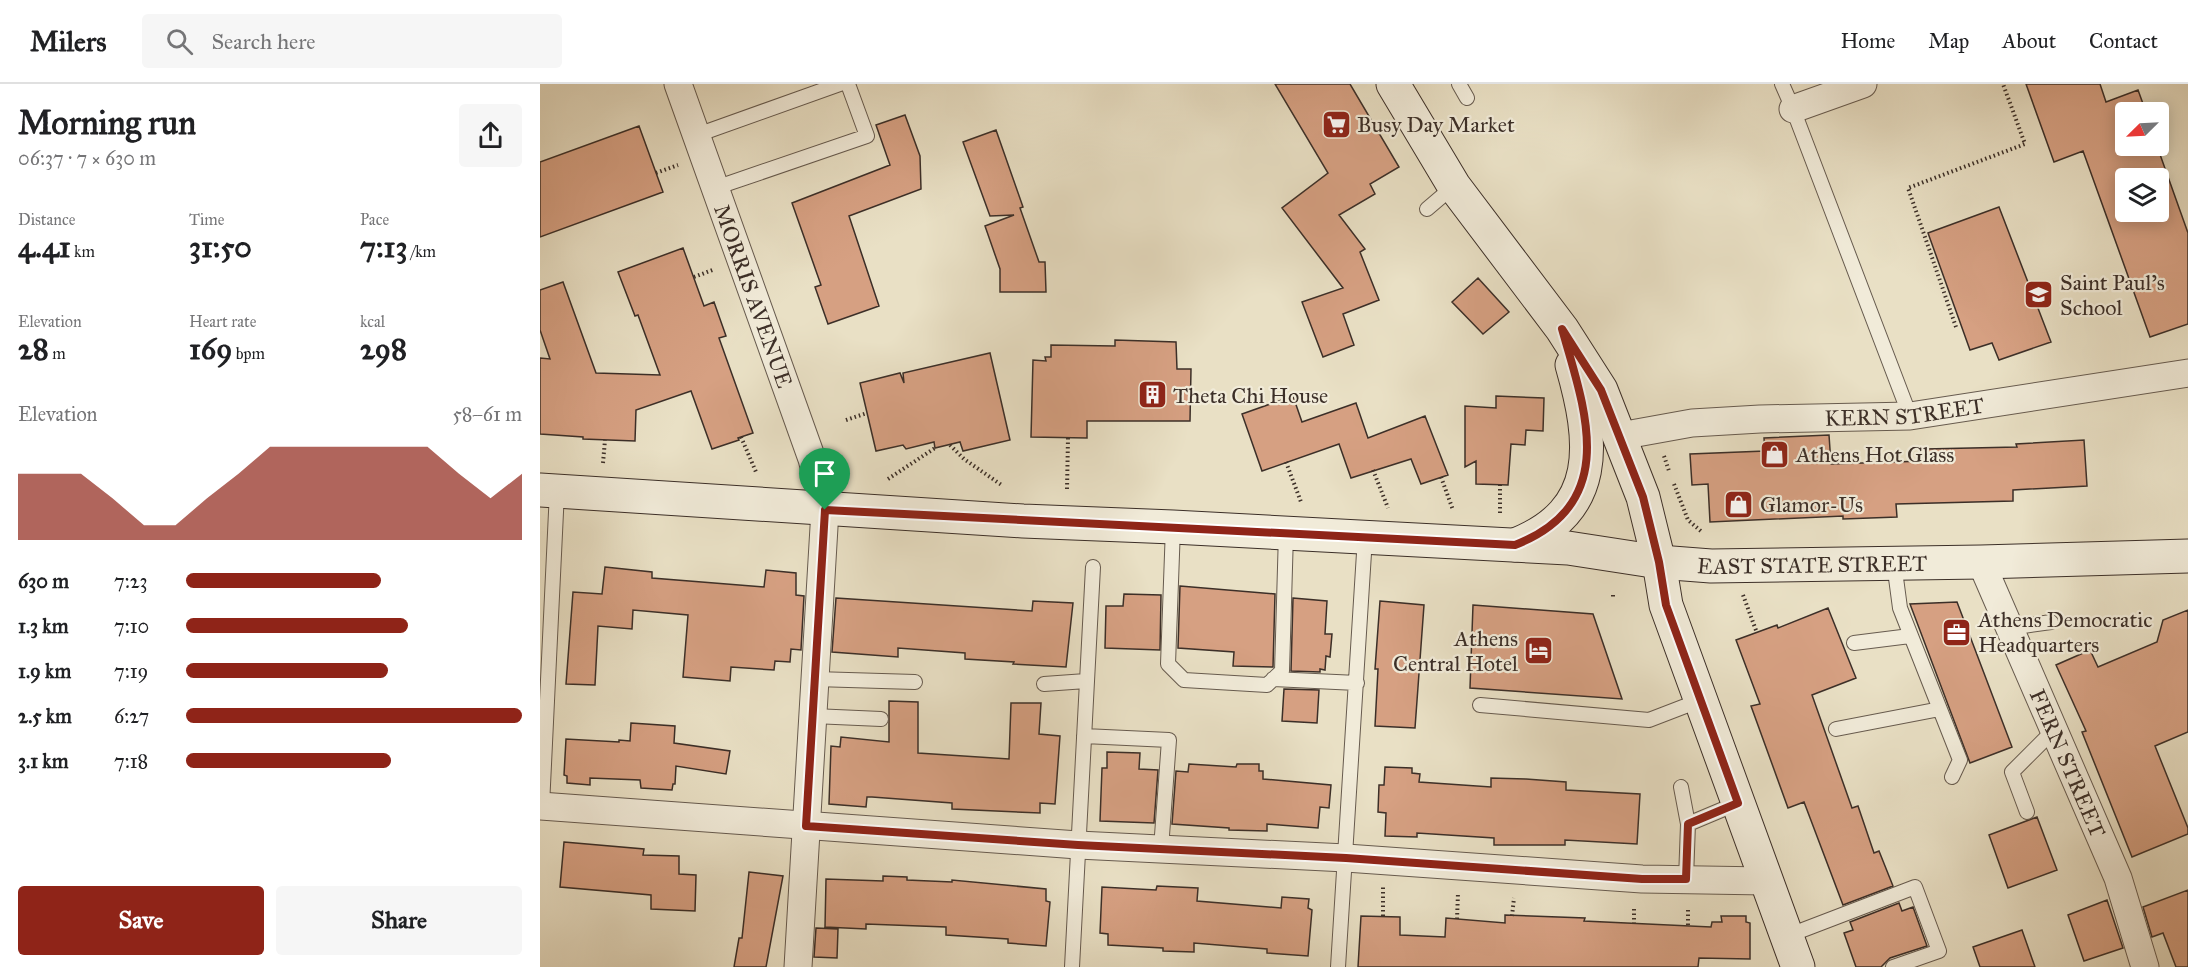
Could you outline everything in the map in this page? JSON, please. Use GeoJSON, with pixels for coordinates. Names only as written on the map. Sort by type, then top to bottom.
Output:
{"type":"FeatureCollection","features":[{"type":"Feature","properties":{"kind":"main road"},"geometry":{"type":"LineString","coordinates":[[1393,84],[1454,186],[1498,248],[1562,329],[1601,390],[1643,497],[1659,562],[1666,605],[1798,967]]}},
{"type":"Feature","properties":{"kind":"main road"},"geometry":{"type":"LineString","coordinates":[[1515,545],[1534,538],[1557,520],[1578,493],[1583,478],[1587,450],[1585,414],[1562,329]]}},
{"type":"Feature","properties":{"kind":"main road","name":"EAST STATE STREET"},"geometry":{"type":"LineString","coordinates":[[548,491],[825,510],[1568,548],[1659,562],[1726,566],[2188,556]]}},
{"type":"Feature","properties":{"kind":"street","name":"MORRIS AVENUE"},"geometry":{"type":"LineString","coordinates":[[678,84],[812,459],[825,510],[798,967]]}},
{"type":"Feature","properties":{"kind":"street"},"geometry":{"type":"LineString","coordinates":[[1793,109],[1863,84]]}},
{"type":"Feature","properties":{"kind":"street","name":"KERN STREET"},"geometry":{"type":"LineString","coordinates":[[1620,436],[1692,423],[1760,419],[1910,416],[2188,373]]}},
{"type":"Feature","properties":{"kind":"street","name":"FERN STREET"},"geometry":{"type":"LineString","coordinates":[[1981,562],[2118,878],[2145,967]]}},
{"type":"Feature","properties":{"kind":"street"},"geometry":{"type":"LineString","coordinates":[[541,806],[1078,845],[1346,858],[1642,879],[1766,881]]}},
{"type":"Feature","properties":{"kind":"lane"},"geometry":{"type":"LineString","coordinates":[[697,135],[840,84]]}},
{"type":"Feature","properties":{"kind":"lane"},"geometry":{"type":"LineString","coordinates":[[715,188],[867,136],[848,84]]}},
{"type":"Feature","properties":{"kind":"lane"},"geometry":{"type":"LineString","coordinates":[[1459,84],[1467,98]]}},
{"type":"Feature","properties":{"kind":"lane"},"geometry":{"type":"LineString","coordinates":[[1782,84],[1910,416]]}},
{"type":"Feature","properties":{"kind":"lane"},"geometry":{"type":"LineString","coordinates":[[1428,209],[1454,186]]}},
{"type":"Feature","properties":{"kind":"lane"},"geometry":{"type":"LineString","coordinates":[[541,806],[548,491]]}},
{"type":"Feature","properties":{"kind":"lane"},"geometry":{"type":"LineString","coordinates":[[1173,526],[1168,664],[1184,680],[1267,685],[1282,671],[1286,533]]}},
{"type":"Feature","properties":{"kind":"lane"},"geometry":{"type":"LineString","coordinates":[[1338,967],[1365,537]]}},
{"type":"Feature","properties":{"kind":"lane"},"geometry":{"type":"LineString","coordinates":[[1894,564],[1900,608],[1960,760],[1952,777]]}},
{"type":"Feature","properties":{"kind":"lane"},"geometry":{"type":"LineString","coordinates":[[1072,967],[1093,567]]}},
{"type":"Feature","properties":{"kind":"lane"},"geometry":{"type":"LineString","coordinates":[[2010,628],[2051,622]]}},
{"type":"Feature","properties":{"kind":"lane"},"geometry":{"type":"LineString","coordinates":[[1854,643],[1911,636]]}},
{"type":"Feature","properties":{"kind":"lane"},"geometry":{"type":"LineString","coordinates":[[815,679],[915,682]]}},
{"type":"Feature","properties":{"kind":"lane"},"geometry":{"type":"LineString","coordinates":[[1273,679],[1357,683]]}},
{"type":"Feature","properties":{"kind":"lane"},"geometry":{"type":"LineString","coordinates":[[1044,684],[1086,681]]}},
{"type":"Feature","properties":{"kind":"lane"},"geometry":{"type":"LineString","coordinates":[[1480,705],[1650,720],[1701,700]]}},
{"type":"Feature","properties":{"kind":"lane"},"geometry":{"type":"LineString","coordinates":[[1836,729],[1940,709]]}},
{"type":"Feature","properties":{"kind":"lane"},"geometry":{"type":"LineString","coordinates":[[813,716],[881,719]]}},
{"type":"Feature","properties":{"kind":"lane"},"geometry":{"type":"LineString","coordinates":[[2027,812],[2012,772],[2054,730]]}},
{"type":"Feature","properties":{"kind":"lane"},"geometry":{"type":"LineString","coordinates":[[1084,736],[1169,740],[1161,849]]}},
{"type":"Feature","properties":{"kind":"lane"},"geometry":{"type":"LineString","coordinates":[[1681,787],[1688,824],[1686,879]]}},
{"type":"Feature","properties":{"kind":"lane"},"geometry":{"type":"LineString","coordinates":[[1688,824],[1738,803]]}},
{"type":"Feature","properties":{"kind":"lane"},"geometry":{"type":"LineString","coordinates":[[1787,936],[1915,887],[1939,951],[1893,967]]}},
{"type":"Feature","properties":{"kind":"path"},"geometry":{"type":"LineString","coordinates":[[1956,327],[1908,188],[2025,144],[2003,84]]}},
{"type":"Feature","properties":{"kind":"path"},"geometry":{"type":"LineString","coordinates":[[656,173],[678,165]]}},
{"type":"Feature","properties":{"kind":"path"},"geometry":{"type":"LineString","coordinates":[[694,277],[715,269]]}},
{"type":"Feature","properties":{"kind":"path"},"geometry":{"type":"LineString","coordinates":[[846,420],[867,413]]}},
{"type":"Feature","properties":{"kind":"path"},"geometry":{"type":"LineString","coordinates":[[741,437],[758,477]]}},
{"type":"Feature","properties":{"kind":"path"},"geometry":{"type":"LineString","coordinates":[[1067,489],[1068,438]]}},
{"type":"Feature","properties":{"kind":"path"},"geometry":{"type":"LineString","coordinates":[[603,469],[605,440]]}},
{"type":"Feature","properties":{"kind":"path"},"geometry":{"type":"LineString","coordinates":[[950,445],[964,459],[1003,486]]}},
{"type":"Feature","properties":{"kind":"path"},"geometry":{"type":"LineString","coordinates":[[888,479],[935,448]]}},
{"type":"Feature","properties":{"kind":"path"},"geometry":{"type":"LineString","coordinates":[[1663,451],[1689,525],[1709,535]]}},
{"type":"Feature","properties":{"kind":"path"},"geometry":{"type":"LineString","coordinates":[[1286,462],[1302,503]]}},
{"type":"Feature","properties":{"kind":"path"},"geometry":{"type":"LineString","coordinates":[[1373,470],[1388,508]]}},
{"type":"Feature","properties":{"kind":"path"},"geometry":{"type":"LineString","coordinates":[[1441,477],[1454,511]]}},
{"type":"Feature","properties":{"kind":"path"},"geometry":{"type":"LineString","coordinates":[[1500,485],[1500,514]]}},
{"type":"Feature","properties":{"kind":"path"},"geometry":{"type":"LineString","coordinates":[[1743,594],[1757,633]]}},
{"type":"Feature","properties":{"kind":"path"},"geometry":{"type":"LineString","coordinates":[[1383,886],[1383,916]]}},
{"type":"Feature","properties":{"kind":"path"},"geometry":{"type":"LineString","coordinates":[[1456,919],[1458,890]]}},
{"type":"Feature","properties":{"kind":"building"},"geometry":{"type":"Polygon","coordinates":[[[1275,84],[1350,84],[1399,167],[1370,184],[1375,194],[1339,215],[1365,249],[1360,252],[1379,300],[1343,314],[1354,345],[1323,357],[1302,302],[1343,288],[1282,208],[1328,173],[1275,84]]]}},
{"type":"Feature","properties":{"kind":"building"},"geometry":{"type":"Polygon","coordinates":[[[2026,84],[2100,84],[2106,102],[2138,90],[2142,102],[2115,102],[2115,156],[2161,156],[2165,168],[2115,168],[2115,222],[2169,222],[2169,180],[2188,233],[2188,324],[2150,337],[2083,151],[2054,162],[2026,84]]]}},
{"type":"Feature","properties":{"kind":"building"},"geometry":{"type":"Polygon","coordinates":[[[905,115],[920,156],[921,189],[849,216],[879,306],[828,324],[815,287],[821,285],[792,203],[890,165],[876,125],[905,115]]]}},
{"type":"Feature","properties":{"kind":"building"},"geometry":{"type":"Polygon","coordinates":[[[639,126],[663,192],[540,237],[540,162],[639,126]]]}},
{"type":"Feature","properties":{"kind":"building"},"geometry":{"type":"Polygon","coordinates":[[[996,130],[1023,207],[1020,208],[1039,262],[1045,262],[1046,292],[1000,292],[1000,269],[985,226],[1014,215],[990,216],[963,142],[996,130]]]}},
{"type":"Feature","properties":{"kind":"building"},"geometry":{"type":"Polygon","coordinates":[[[1999,207],[2051,342],[1999,360],[1992,343],[1970,350],[1928,233],[1999,207]]]}},
{"type":"Feature","properties":{"kind":"building"},"geometry":{"type":"Polygon","coordinates":[[[683,248],[704,306],[714,302],[726,336],[719,338],[753,433],[712,449],[691,391],[636,410],[635,441],[583,439],[583,437],[540,434],[540,358],[550,359],[540,330],[540,290],[563,282],[596,373],[660,375],[638,315],[635,316],[618,272],[683,248]]]}},
{"type":"Feature","properties":{"kind":"building"},"geometry":{"type":"Polygon","coordinates":[[[1478,278],[1509,312],[1483,334],[1452,302],[1478,278]]]}},
{"type":"Feature","properties":{"kind":"building"},"geometry":{"type":"Polygon","coordinates":[[[1115,340],[1176,342],[1177,369],[1191,369],[1190,421],[1087,421],[1087,438],[1031,437],[1033,360],[1046,361],[1045,357],[1051,357],[1051,345],[1115,346],[1115,340]]]}},
{"type":"Feature","properties":{"kind":"building"},"geometry":{"type":"Polygon","coordinates":[[[990,353],[1010,440],[963,451],[960,442],[935,448],[934,442],[906,449],[903,445],[876,451],[860,383],[900,373],[904,383],[903,373],[990,353]]]}},
{"type":"Feature","properties":{"kind":"building"},"geometry":{"type":"Polygon","coordinates":[[[1293,396],[1302,422],[1356,403],[1368,438],[1425,416],[1448,475],[1421,484],[1411,459],[1351,478],[1339,444],[1262,471],[1242,414],[1293,396]]]}},
{"type":"Feature","properties":{"kind":"building"},"geometry":{"type":"Polygon","coordinates":[[[1496,396],[1544,398],[1543,431],[1526,430],[1525,445],[1511,444],[1508,485],[1476,484],[1476,461],[1465,467],[1465,406],[1496,408],[1496,396]]]}},
{"type":"Feature","properties":{"kind":"building"},"geometry":{"type":"Polygon","coordinates":[[[1829,435],[1831,464],[1925,461],[1925,449],[2017,447],[2016,444],[2084,440],[2087,486],[2013,490],[2013,501],[1896,504],[1897,517],[1843,519],[1843,516],[1710,522],[1708,484],[1692,485],[1690,454],[1765,451],[1764,438],[1829,435]]]}},
{"type":"Feature","properties":{"kind":"building"},"geometry":{"type":"Polygon","coordinates":[[[605,567],[652,572],[652,578],[764,587],[766,570],[796,573],[796,595],[804,596],[801,650],[791,649],[790,662],[775,661],[774,670],[731,667],[730,681],[683,677],[688,615],[633,610],[632,629],[598,626],[595,685],[566,684],[573,592],[602,594],[605,567]]]}},
{"type":"Feature","properties":{"kind":"building"},"geometry":{"type":"Polygon","coordinates":[[[1180,586],[1275,594],[1273,667],[1233,666],[1234,652],[1178,648],[1180,586]]]}},
{"type":"Feature","properties":{"kind":"building"},"geometry":{"type":"Polygon","coordinates":[[[1124,594],[1161,595],[1160,650],[1105,648],[1106,606],[1123,606],[1124,594]]]}},
{"type":"Feature","properties":{"kind":"building"},"geometry":{"type":"Polygon","coordinates":[[[836,598],[1032,611],[1033,601],[1073,603],[1066,667],[965,659],[965,653],[898,648],[898,657],[832,652],[836,598]]]}},
{"type":"Feature","properties":{"kind":"building"},"geometry":{"type":"Polygon","coordinates":[[[1293,598],[1327,601],[1325,634],[1332,634],[1330,657],[1326,656],[1325,670],[1320,669],[1320,672],[1291,671],[1293,598]]]}},
{"type":"Feature","properties":{"kind":"building"},"geometry":{"type":"Polygon","coordinates":[[[1380,601],[1424,605],[1415,728],[1375,726],[1378,669],[1375,669],[1380,601]]]}},
{"type":"Feature","properties":{"kind":"building"},"geometry":{"type":"Polygon","coordinates":[[[1957,602],[2012,747],[1970,763],[1910,604],[1957,602]]]}},
{"type":"Feature","properties":{"kind":"building","name":"Athens Central Hotel"},"geometry":{"type":"Polygon","coordinates":[[[1473,605],[1593,614],[1622,699],[1470,688],[1473,605]]]}},
{"type":"Feature","properties":{"kind":"building"},"geometry":{"type":"Polygon","coordinates":[[[1828,608],[1856,678],[1812,695],[1852,808],[1858,806],[1874,853],[1879,851],[1893,886],[1843,905],[1804,802],[1788,808],[1751,706],[1760,704],[1736,640],[1777,625],[1778,628],[1828,608]]]}},
{"type":"Feature","properties":{"kind":"building"},"geometry":{"type":"Polygon","coordinates":[[[2188,610],[2188,732],[2155,746],[2188,828],[2188,834],[2132,857],[2082,732],[2086,731],[2056,665],[2090,650],[2098,667],[2157,642],[2163,620],[2188,610]]]}},
{"type":"Feature","properties":{"kind":"building"},"geometry":{"type":"Polygon","coordinates":[[[1284,689],[1319,690],[1317,723],[1282,721],[1284,689]]]}},
{"type":"Feature","properties":{"kind":"building"},"geometry":{"type":"Polygon","coordinates":[[[889,701],[918,702],[918,753],[1009,759],[1011,703],[1041,703],[1039,734],[1060,736],[1055,804],[1040,803],[1040,813],[952,809],[952,803],[872,797],[867,797],[866,807],[829,804],[831,746],[840,747],[841,737],[889,742],[889,701]]]}},
{"type":"Feature","properties":{"kind":"building"},"geometry":{"type":"Polygon","coordinates":[[[631,723],[675,726],[674,743],[730,751],[726,774],[676,766],[675,784],[672,790],[641,788],[640,780],[590,778],[590,785],[567,783],[567,776],[564,775],[566,739],[630,741],[631,723]]]}},
{"type":"Feature","properties":{"kind":"building"},"geometry":{"type":"Polygon","coordinates":[[[1107,752],[1140,753],[1139,769],[1158,770],[1154,823],[1100,821],[1102,768],[1107,768],[1107,752]]]}},
{"type":"Feature","properties":{"kind":"building"},"geometry":{"type":"Polygon","coordinates":[[[1189,764],[1236,767],[1237,764],[1259,764],[1259,771],[1263,771],[1263,779],[1331,785],[1329,808],[1320,807],[1318,828],[1267,824],[1267,831],[1229,830],[1229,828],[1172,824],[1176,771],[1188,772],[1189,764]]]}},
{"type":"Feature","properties":{"kind":"building"},"geometry":{"type":"Polygon","coordinates":[[[1385,767],[1412,768],[1412,773],[1420,774],[1419,782],[1491,787],[1491,778],[1526,779],[1566,782],[1566,790],[1640,794],[1637,844],[1565,840],[1565,845],[1494,845],[1494,838],[1417,833],[1417,837],[1385,836],[1386,813],[1378,812],[1379,785],[1384,785],[1385,767]]]}},
{"type":"Feature","properties":{"kind":"building"},"geometry":{"type":"Polygon","coordinates":[[[2037,817],[2057,870],[2008,888],[1989,835],[2037,817]]]}},
{"type":"Feature","properties":{"kind":"building"},"geometry":{"type":"Polygon","coordinates":[[[564,842],[644,849],[643,855],[679,856],[679,874],[696,875],[695,911],[651,909],[651,895],[560,887],[564,842]]]}},
{"type":"Feature","properties":{"kind":"building"},"geometry":{"type":"Polygon","coordinates":[[[749,872],[783,876],[766,967],[734,967],[739,938],[742,938],[749,872]]]}},
{"type":"Feature","properties":{"kind":"building"},"geometry":{"type":"Polygon","coordinates":[[[883,876],[907,877],[907,880],[952,882],[952,880],[1046,889],[1046,901],[1050,902],[1046,946],[1008,943],[1008,939],[946,935],[946,927],[866,924],[866,929],[825,927],[826,879],[883,881],[883,876]]]}},
{"type":"Feature","properties":{"kind":"building"},"geometry":{"type":"Polygon","coordinates":[[[1157,886],[1198,888],[1197,901],[1281,908],[1282,897],[1309,899],[1308,908],[1312,910],[1308,956],[1267,953],[1267,949],[1194,943],[1194,952],[1108,945],[1108,934],[1100,933],[1102,887],[1156,890],[1157,886]]]}},
{"type":"Feature","properties":{"kind":"building"},"geometry":{"type":"Polygon","coordinates":[[[2188,890],[2188,967],[2176,967],[2163,933],[2152,937],[2143,907],[2188,890]]]}},
{"type":"Feature","properties":{"kind":"building"},"geometry":{"type":"Polygon","coordinates":[[[2107,900],[2123,948],[2084,961],[2068,915],[2107,900]]]}},
{"type":"Feature","properties":{"kind":"building"},"geometry":{"type":"Polygon","coordinates":[[[1899,903],[1902,911],[1913,907],[1927,946],[1890,958],[1881,967],[1856,967],[1844,933],[1853,930],[1850,922],[1899,903]]]}},
{"type":"Feature","properties":{"kind":"building"},"geometry":{"type":"Polygon","coordinates":[[[1505,915],[1711,927],[1712,922],[1722,922],[1721,916],[1746,916],[1746,922],[1750,923],[1750,959],[1699,958],[1698,967],[1358,967],[1361,916],[1400,917],[1400,935],[1445,937],[1446,918],[1505,923],[1505,915]]]}},
{"type":"Feature","properties":{"kind":"building"},"geometry":{"type":"Polygon","coordinates":[[[816,928],[838,929],[837,958],[814,957],[816,928]]]}},
{"type":"Feature","properties":{"kind":"building"},"geometry":{"type":"Polygon","coordinates":[[[2022,930],[2035,967],[1980,967],[1973,947],[2022,930]]]}},
{"type":"Feature","properties":{"kind":"place","name":"Busy Day Market"},"geometry":{"type":"Point","coordinates":[1336,124]}},
{"type":"Feature","properties":{"kind":"place","name":"Saint Paul’s School"},"geometry":{"type":"Point","coordinates":[2039,295]}},
{"type":"Feature","properties":{"kind":"place","name":"Theta Chi House"},"geometry":{"type":"Point","coordinates":[1152,395]}},
{"type":"Feature","properties":{"kind":"place","name":"Athens Hot Glass"},"geometry":{"type":"Point","coordinates":[1775,454]}},
{"type":"Feature","properties":{"kind":"place","name":"Glamor-Us"},"geometry":{"type":"Point","coordinates":[1739,504]}},
{"type":"Feature","properties":{"kind":"place","name":"Athens Democratic Headquarters"},"geometry":{"type":"Point","coordinates":[1957,632]}},
{"type":"Feature","properties":{"kind":"place","name":"Athens Central Hotel"},"geometry":{"type":"Point","coordinates":[1539,651]}},
{"type":"Feature","properties":{"kind":"route"},"geometry":{"type":"LineString","coordinates":[[1562,329],[1601,390],[1643,497],[1659,562],[1666,605],[1738,803],[1688,824],[1686,879],[1642,879],[1346,858],[1078,845],[806,826],[825,510],[1515,545],[1534,538],[1557,520],[1578,493],[1583,478],[1587,450],[1585,414],[1562,329]]}}]}
